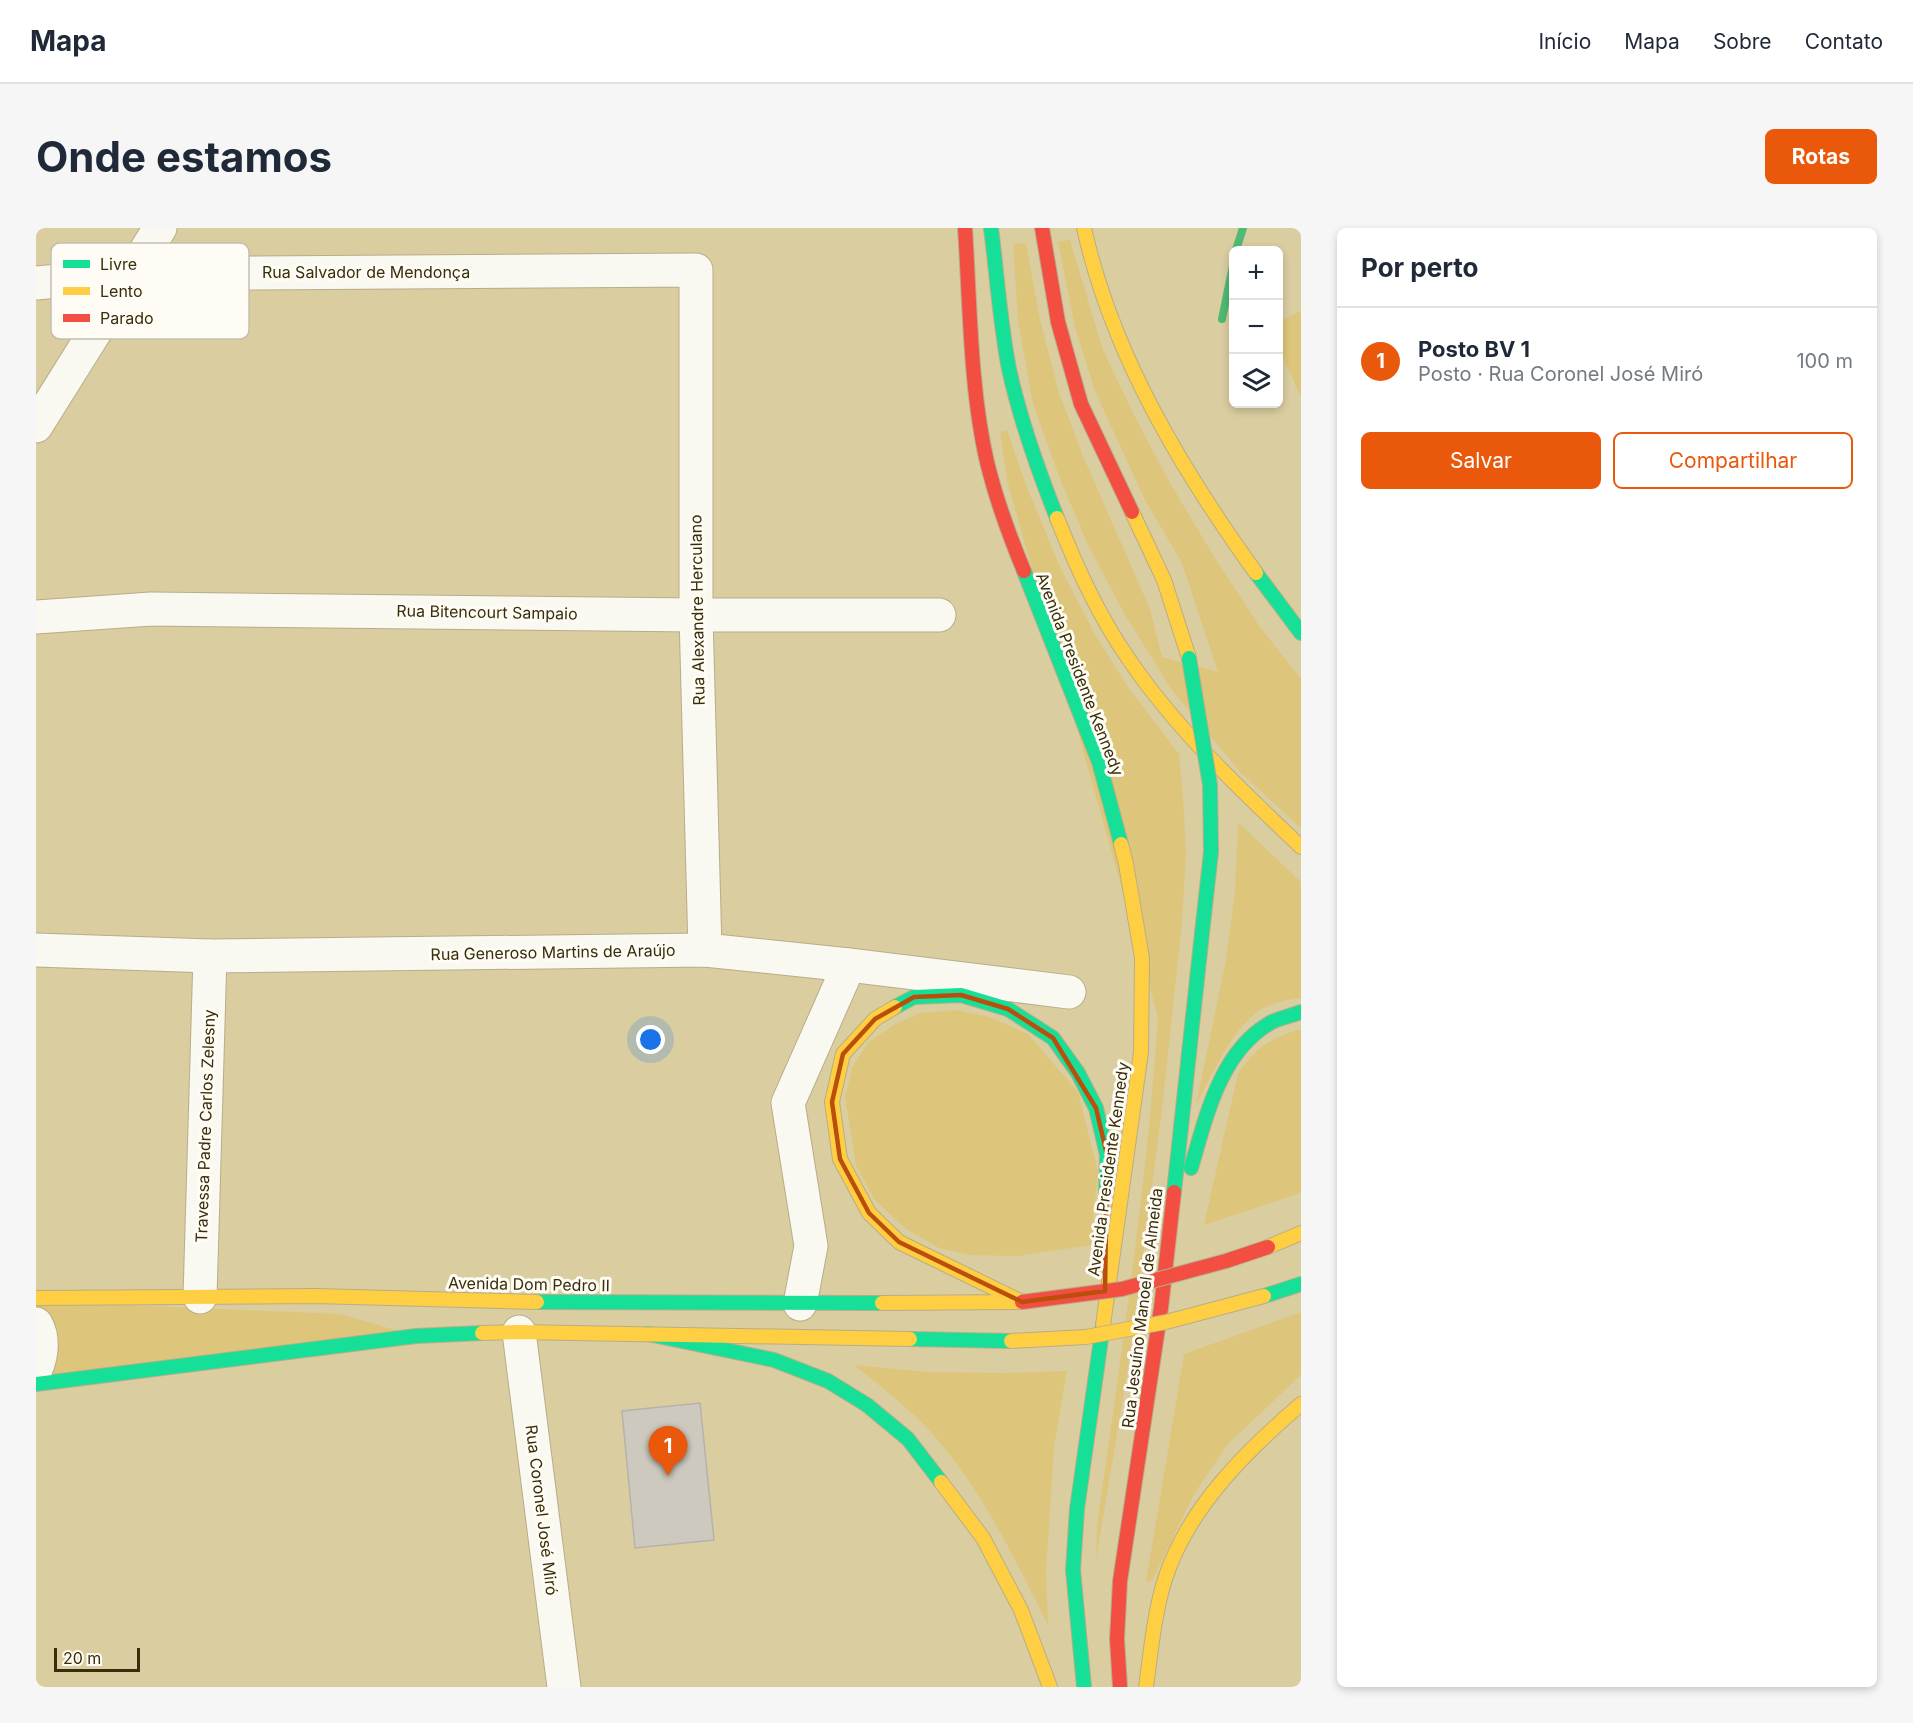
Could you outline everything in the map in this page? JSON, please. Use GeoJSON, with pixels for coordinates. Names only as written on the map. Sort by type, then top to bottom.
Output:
{"type":"FeatureCollection","features":[{"type":"Feature","properties":{"kind":"main road","name":"Avenida Presidente Kennedy"},"geometry":{"type":"LineString","coordinates":[[965,228],[975,379],[987,460],[1003,519],[1099,762],[1126,864],[1142,958],[1141,1052],[1104,1312]]}},
{"type":"Feature","properties":{"kind":"main road"},"geometry":{"type":"LineString","coordinates":[[991,228],[1009,367],[1029,441],[1057,520],[1088,589],[1129,660],[1172,714],[1241,790],[1301,847]]}},
{"type":"Feature","properties":{"kind":"main road","name":"Rua Jesuíno Manoel de Almeida"},"geometry":{"type":"LineString","coordinates":[[1042,228],[1058,322],[1081,404],[1164,580],[1182,633],[1189,658],[1210,785],[1211,852],[1161,1308],[1120,1581],[1117,1639],[1120,1687]]}},
{"type":"Feature","properties":{"kind":"main road"},"geometry":{"type":"LineString","coordinates":[[1084,228],[1110,318],[1143,392],[1187,472],[1245,560],[1301,633]]}},
{"type":"Feature","properties":{"kind":"main road"},"geometry":{"type":"LineString","coordinates":[[1022,1302],[899,1242],[869,1213],[840,1159],[832,1102],[843,1054],[875,1019],[914,997],[961,995],[1008,1009],[1053,1038],[1078,1073],[1096,1108],[1107,1155],[1104,1312],[1077,1509],[1073,1570],[1084,1687]]}},
{"type":"Feature","properties":{"kind":"main road"},"geometry":{"type":"LineString","coordinates":[[1161,1308],[1186,1184],[1204,1126],[1226,1070],[1246,1041],[1270,1023],[1301,1012]]}},
{"type":"Feature","properties":{"kind":"main road","name":"Avenida Dom Pedro II"},"geometry":{"type":"LineString","coordinates":[[36,1298],[315,1296],[523,1302],[800,1304],[1022,1302],[1122,1289],[1226,1261],[1301,1233]]}},
{"type":"Feature","properties":{"kind":"main road"},"geometry":{"type":"LineString","coordinates":[[36,1384],[416,1336],[519,1332],[1011,1341],[1086,1337],[1196,1315],[1301,1284]]}},
{"type":"Feature","properties":{"kind":"main road"},"geometry":{"type":"LineString","coordinates":[[648,1334],[774,1360],[828,1381],[867,1405],[908,1439],[983,1538],[1021,1610],[1050,1687]]}},
{"type":"Feature","properties":{"kind":"main road"},"geometry":{"type":"LineString","coordinates":[[1146,1687],[1156,1622],[1170,1566],[1196,1517],[1231,1471],[1278,1422],[1301,1404]]}},
{"type":"Feature","properties":{"kind":"street"},"geometry":{"type":"LineString","coordinates":[[150,243],[160,228]]}},
{"type":"Feature","properties":{"kind":"street","name":"Rua Salvador de Mendonça"},"geometry":{"type":"LineString","coordinates":[[249,273],[696,270]]}},
{"type":"Feature","properties":{"kind":"street","name":"Rua Alexandre Herculano"},"geometry":{"type":"LineString","coordinates":[[696,270],[696,615],[705,950]]}},
{"type":"Feature","properties":{"kind":"street","name":"Rua Salvador de Mendonça"},"geometry":{"type":"LineString","coordinates":[[36,283],[51,282]]}},
{"type":"Feature","properties":{"kind":"street"},"geometry":{"type":"LineString","coordinates":[[36,426],[90,339]]}},
{"type":"Feature","properties":{"kind":"street","name":"Rua Bitencourt Sampaio"},"geometry":{"type":"LineString","coordinates":[[36,617],[152,609],[696,615],[939,615]]}},
{"type":"Feature","properties":{"kind":"street","name":"Rua Generoso Martins de Araújo"},"geometry":{"type":"LineString","coordinates":[[36,950],[210,956],[705,950],[1069,992]]}},
{"type":"Feature","properties":{"kind":"street","name":"Travessa Padre Carlos Zelesny"},"geometry":{"type":"LineString","coordinates":[[200,1297],[210,956]]}},
{"type":"Feature","properties":{"kind":"street"},"geometry":{"type":"LineString","coordinates":[[800,1304],[811,1246],[788,1103],[849,965]]}},
{"type":"Feature","properties":{"kind":"street"},"geometry":{"type":"LineString","coordinates":[[36,1324],[42,1343],[36,1369]]}},
{"type":"Feature","properties":{"kind":"street","name":"Rua Coronel José Miró"},"geometry":{"type":"LineString","coordinates":[[519,1332],[564,1687]]}},
{"type":"Feature","properties":{"kind":"highlighted area"},"geometry":{"type":"Polygon","coordinates":[[[961,995],[1008,1009],[1053,1038],[1096,1108],[1107,1155],[1105,1291],[1022,1302],[899,1242],[869,1213],[840,1159],[832,1102],[843,1054],[875,1019],[914,997],[961,995]]]}},
{"type":"Feature","properties":{"kind":"shaded area"},"geometry":{"type":"Polygon","coordinates":[[[1070,240],[1103,350],[1134,415],[1170,483],[1213,555],[1260,627],[1301,679],[1301,828],[1240,772],[1172,690],[1125,615],[1088,545],[1060,479],[1033,404],[1018,321],[1013,244],[1026,243],[1040,320],[1059,393],[1083,456],[1150,609],[1162,657],[1218,672],[1182,563],[1144,498],[1095,391],[1075,327],[1058,242],[1070,240]]]}},
{"type":"Feature","properties":{"kind":"shaded area"},"geometry":{"type":"Polygon","coordinates":[[[1301,311],[1301,397],[1283,358],[1283,320],[1301,311]]]}},
{"type":"Feature","properties":{"kind":"shaded area"},"geometry":{"type":"Polygon","coordinates":[[[1007,430],[1026,485],[1060,567],[1093,631],[1128,687],[1179,754],[1183,796],[1186,852],[1182,922],[1163,1101],[1129,1362],[1096,1560],[1097,1527],[1140,1209],[1158,1017],[1007,480],[1000,432],[1007,430]]]}},
{"type":"Feature","properties":{"kind":"shaded area"},"geometry":{"type":"Polygon","coordinates":[[[1238,822],[1301,882],[1301,998],[1267,1006],[1247,1021],[1229,1043],[1196,1105],[1226,960],[1235,892],[1238,822]]]}},
{"type":"Feature","properties":{"kind":"shaded area"},"geometry":{"type":"Polygon","coordinates":[[[956,1010],[990,1017],[1028,1034],[1078,1092],[1098,1172],[1091,1245],[1018,1256],[969,1255],[939,1248],[905,1228],[875,1200],[856,1166],[845,1097],[853,1066],[868,1043],[892,1026],[920,1013],[956,1010]]]}},
{"type":"Feature","properties":{"kind":"shaded area"},"geometry":{"type":"Polygon","coordinates":[[[1301,1030],[1301,1193],[1204,1225],[1238,1073],[1263,1046],[1301,1030]]]}},
{"type":"Feature","properties":{"kind":"shaded area"},"geometry":{"type":"Polygon","coordinates":[[[36,1301],[340,1314],[409,1334],[36,1380],[36,1301]]]}},
{"type":"Feature","properties":{"kind":"shaded area"},"geometry":{"type":"Polygon","coordinates":[[[1301,1312],[1301,1375],[1228,1444],[1194,1494],[1152,1581],[1146,1582],[1184,1354],[1301,1312]]]}},
{"type":"Feature","properties":{"kind":"shaded area"},"geometry":{"type":"Polygon","coordinates":[[[854,1365],[928,1372],[1067,1371],[1054,1448],[1046,1571],[1048,1625],[998,1528],[953,1459],[917,1418],[854,1365]]]}},
{"type":"Feature","properties":{"kind":"building"},"geometry":{"type":"Polygon","coordinates":[[[700,1403],[714,1540],[635,1548],[622,1411],[700,1403]]]}},
{"type":"Feature","properties":{"kind":"waterway"},"geometry":{"type":"LineString","coordinates":[[1237,246],[1243,228]]}},
{"type":"Feature","properties":{"kind":"waterway"},"geometry":{"type":"LineString","coordinates":[[1222,319],[1229,285]]}},
{"type":"Feature","properties":{"kind":"traffic: fast"},"geometry":{"type":"LineString","coordinates":[[991,228],[1009,369],[1030,445],[1057,518]]}},
{"type":"Feature","properties":{"kind":"traffic: fast"},"geometry":{"type":"LineString","coordinates":[[1024,571],[1099,762],[1121,844]]}},
{"type":"Feature","properties":{"kind":"traffic: fast"},"geometry":{"type":"LineString","coordinates":[[1256,573],[1301,633]]}},
{"type":"Feature","properties":{"kind":"traffic: fast"},"geometry":{"type":"LineString","coordinates":[[1189,658],[1210,785],[1211,852],[1202,933]]}},
{"type":"Feature","properties":{"kind":"traffic: fast"},"geometry":{"type":"LineString","coordinates":[[1174,1192],[1202,933]]}},
{"type":"Feature","properties":{"kind":"traffic: fast"},"geometry":{"type":"LineString","coordinates":[[895,1007],[914,997],[961,995],[1008,1009],[1053,1038],[1078,1073],[1096,1108],[1107,1155],[1106,1191]]}},
{"type":"Feature","properties":{"kind":"traffic: fast"},"geometry":{"type":"LineString","coordinates":[[1191,1168],[1209,1107],[1227,1068],[1253,1035],[1270,1023],[1301,1012]]}},
{"type":"Feature","properties":{"kind":"traffic: fast"},"geometry":{"type":"LineString","coordinates":[[1264,1296],[1301,1284]]}},
{"type":"Feature","properties":{"kind":"traffic: fast"},"geometry":{"type":"LineString","coordinates":[[537,1302],[882,1303]]}},
{"type":"Feature","properties":{"kind":"traffic: fast"},"geometry":{"type":"LineString","coordinates":[[1084,1687],[1073,1570],[1077,1509],[1103,1325]]}},
{"type":"Feature","properties":{"kind":"traffic: fast"},"geometry":{"type":"LineString","coordinates":[[36,1384],[416,1336],[482,1333]]}},
{"type":"Feature","properties":{"kind":"traffic: fast"},"geometry":{"type":"LineString","coordinates":[[648,1334],[774,1360],[828,1381],[867,1405],[908,1439],[941,1482]]}},
{"type":"Feature","properties":{"kind":"traffic: fast"},"geometry":{"type":"LineString","coordinates":[[910,1339],[1011,1341]]}},
{"type":"Feature","properties":{"kind":"traffic: slow"},"geometry":{"type":"LineString","coordinates":[[1084,228],[1096,275],[1112,320],[1152,409],[1201,493],[1256,573]]}},
{"type":"Feature","properties":{"kind":"traffic: slow"},"geometry":{"type":"LineString","coordinates":[[1132,512],[1164,580],[1189,658]]}},
{"type":"Feature","properties":{"kind":"traffic: slow"},"geometry":{"type":"LineString","coordinates":[[1057,518],[1099,610],[1149,687],[1189,735],[1301,847]]}},
{"type":"Feature","properties":{"kind":"traffic: slow"},"geometry":{"type":"LineString","coordinates":[[1103,1325],[1141,1052],[1142,958],[1121,844]]}},
{"type":"Feature","properties":{"kind":"traffic: slow"},"geometry":{"type":"LineString","coordinates":[[895,1007],[875,1019],[843,1054],[832,1102],[840,1159],[869,1213],[899,1242],[1022,1302]]}},
{"type":"Feature","properties":{"kind":"traffic: slow"},"geometry":{"type":"LineString","coordinates":[[1268,1247],[1301,1233]]}},
{"type":"Feature","properties":{"kind":"traffic: slow"},"geometry":{"type":"LineString","coordinates":[[36,1298],[315,1296],[537,1302]]}},
{"type":"Feature","properties":{"kind":"traffic: slow"},"geometry":{"type":"LineString","coordinates":[[1011,1341],[1086,1337],[1166,1322],[1264,1296]]}},
{"type":"Feature","properties":{"kind":"traffic: slow"},"geometry":{"type":"LineString","coordinates":[[882,1303],[1022,1302]]}},
{"type":"Feature","properties":{"kind":"traffic: slow"},"geometry":{"type":"LineString","coordinates":[[482,1333],[910,1339]]}},
{"type":"Feature","properties":{"kind":"traffic: slow"},"geometry":{"type":"LineString","coordinates":[[1146,1687],[1161,1592],[1175,1553],[1188,1528],[1221,1482],[1240,1461],[1301,1404]]}},
{"type":"Feature","properties":{"kind":"traffic: slow"},"geometry":{"type":"LineString","coordinates":[[941,1482],[983,1538],[1021,1610],[1050,1687]]}},
{"type":"Feature","properties":{"kind":"traffic: jam"},"geometry":{"type":"LineString","coordinates":[[965,228],[972,346],[981,434],[999,503],[1024,571]]}},
{"type":"Feature","properties":{"kind":"traffic: jam"},"geometry":{"type":"LineString","coordinates":[[1042,228],[1058,322],[1081,404],[1132,512]]}},
{"type":"Feature","properties":{"kind":"traffic: jam"},"geometry":{"type":"LineString","coordinates":[[1120,1687],[1117,1639],[1120,1581],[1161,1308],[1174,1192]]}},
{"type":"Feature","properties":{"kind":"traffic: jam"},"geometry":{"type":"LineString","coordinates":[[1022,1302],[1122,1289],[1226,1261],[1268,1247]]}},
{"type":"Feature","properties":{"kind":"place","name":"Posto BV 1"},"geometry":{"type":"Point","coordinates":[668,1476]}}]}
